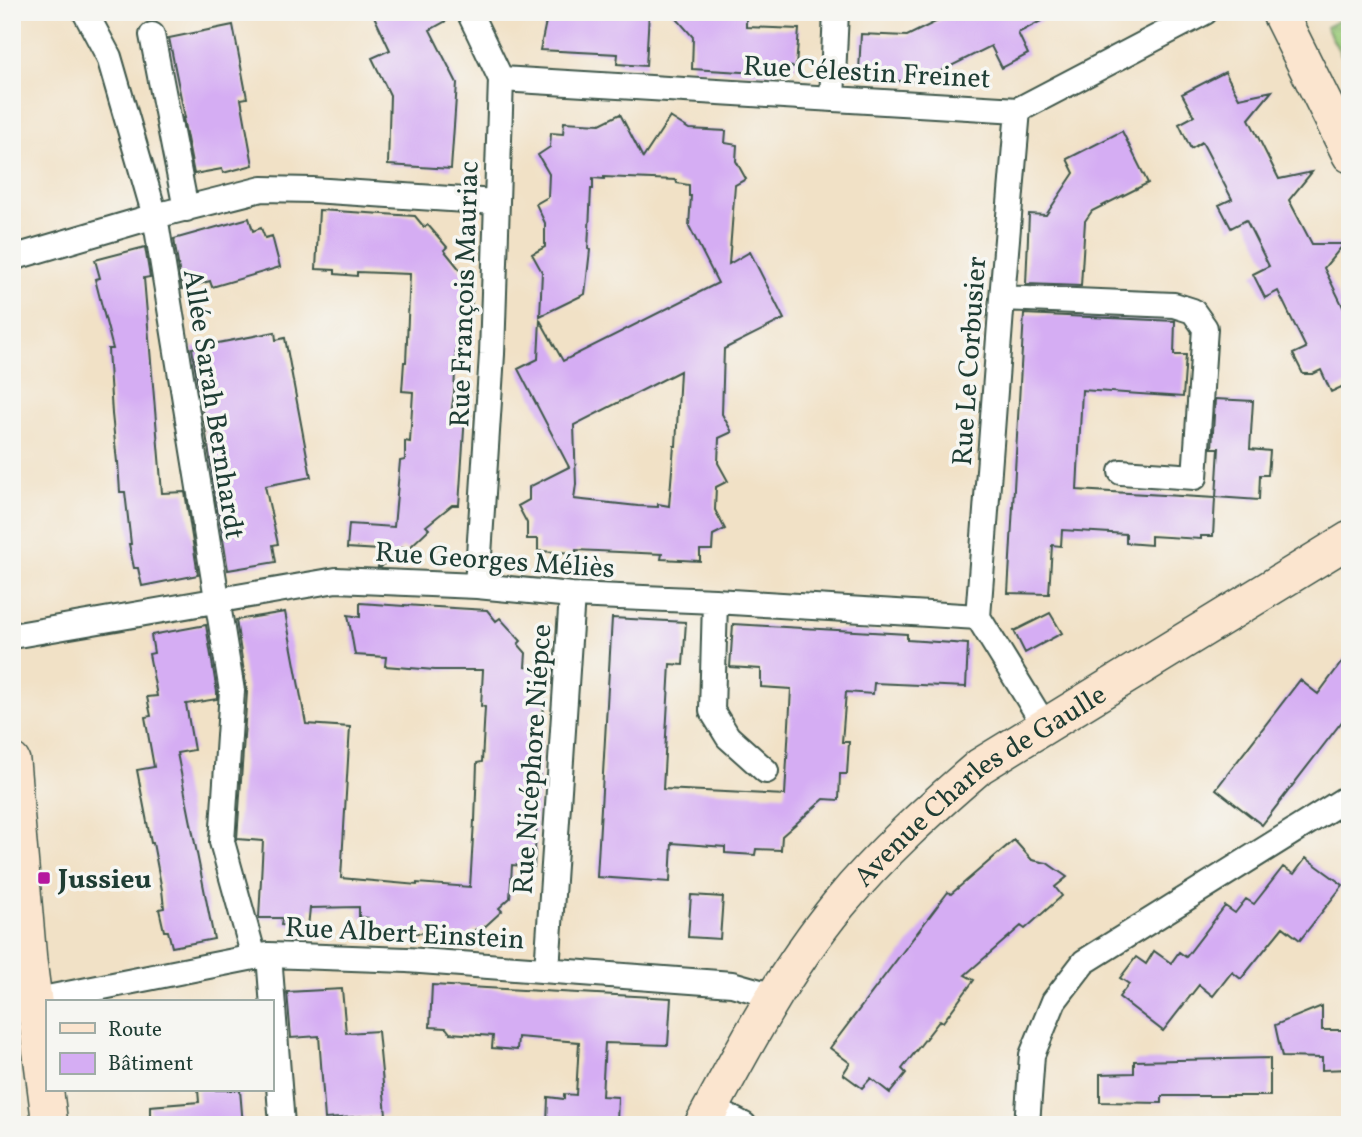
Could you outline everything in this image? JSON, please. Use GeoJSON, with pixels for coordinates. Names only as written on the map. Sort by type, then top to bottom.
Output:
{"type":"FeatureCollection","features":[{"type":"Feature","properties":{"kind":"street","name":"Allée Sarah Bernhardt"},"geometry":{"type":"LineString","coordinates":[[85,12],[109,57],[155,216],[232,691],[222,842],[262,956],[267,1000]]}},
{"type":"Feature","properties":{"kind":"street","name":"Rue François Mauriac"},"geometry":{"type":"LineString","coordinates":[[469,12],[501,79],[492,354],[477,586]]}},
{"type":"Feature","properties":{"kind":"street"},"geometry":{"type":"LineString","coordinates":[[832,99],[836,12]]}},
{"type":"Feature","properties":{"kind":"street","name":"Rue Célestin Freinet"},"geometry":{"type":"LineString","coordinates":[[501,79],[1018,110],[1205,12]]}},
{"type":"Feature","properties":{"kind":"street"},"geometry":{"type":"LineString","coordinates":[[1279,12],[1350,155]]}},
{"type":"Feature","properties":{"kind":"street"},"geometry":{"type":"LineString","coordinates":[[152,35],[186,209]]}},
{"type":"Feature","properties":{"kind":"street","name":"Rue Le Corbusier"},"geometry":{"type":"LineString","coordinates":[[978,617],[1018,110]]}},
{"type":"Feature","properties":{"kind":"street"},"geometry":{"type":"LineString","coordinates":[[12,258],[262,188],[496,202]]}},
{"type":"Feature","properties":{"kind":"street"},"geometry":{"type":"LineString","coordinates":[[1002,298],[1174,305],[1194,311],[1205,328],[1195,477],[1121,472]]}},
{"type":"Feature","properties":{"kind":"street","name":"Avenue Charles de Gaulle"},"geometry":{"type":"LineString","coordinates":[[707,1116],[774,996],[823,925],[875,863],[925,813],[980,766],[1350,538]]}},
{"type":"Feature","properties":{"kind":"street","name":"Rue Georges Méliès"},"geometry":{"type":"LineString","coordinates":[[12,636],[336,580],[477,586],[572,595],[978,617]]}},
{"type":"Feature","properties":{"kind":"street","name":"Rue Nicéphore Niépce"},"geometry":{"type":"LineString","coordinates":[[547,970],[572,595]]}},
{"type":"Feature","properties":{"kind":"street"},"geometry":{"type":"LineString","coordinates":[[715,601],[712,711],[728,737],[766,771]]}},
{"type":"Feature","properties":{"kind":"street"},"geometry":{"type":"LineString","coordinates":[[978,617],[1045,726]]}},
{"type":"Feature","properties":{"kind":"street"},"geometry":{"type":"LineString","coordinates":[[12,761],[29,961],[24,1003],[50,1125]]}},
{"type":"Feature","properties":{"kind":"street"},"geometry":{"type":"LineString","coordinates":[[1027,1125],[1032,1055],[1054,1002],[1084,962],[1350,796]]}},
{"type":"Feature","properties":{"kind":"street","name":"Rue Albert Einstein"},"geometry":{"type":"LineString","coordinates":[[24,1003],[262,956],[408,960],[732,984],[774,996]]}},
{"type":"Feature","properties":{"kind":"street","name":"Allée Sarah Bernhardt"},"geometry":{"type":"LineString","coordinates":[[273,1049],[282,1125]]}},
{"type":"Feature","properties":{"kind":"street"},"geometry":{"type":"LineString","coordinates":[[707,1116],[744,1125]]}},
{"type":"Feature","properties":{"kind":"green space"},"geometry":{"type":"Polygon","coordinates":[[[1350,15],[1350,71],[1326,27],[1350,15]]]}},
{"type":"Feature","properties":{"kind":"building"},"geometry":{"type":"Polygon","coordinates":[[[372,12],[454,12],[455,16],[430,30],[457,83],[451,169],[388,165],[390,95],[372,58],[390,50],[372,12]]]}},
{"type":"Feature","properties":{"kind":"building"},"geometry":{"type":"Polygon","coordinates":[[[548,12],[649,12],[646,66],[617,64],[618,54],[540,50],[548,12]]]}},
{"type":"Feature","properties":{"kind":"building"},"geometry":{"type":"Polygon","coordinates":[[[671,12],[742,12],[742,15],[746,15],[746,27],[799,29],[796,67],[775,66],[775,74],[692,69],[693,37],[671,12]]]}},
{"type":"Feature","properties":{"kind":"building"},"geometry":{"type":"Polygon","coordinates":[[[956,12],[1058,12],[1018,33],[1028,54],[1002,68],[991,46],[919,82],[881,80],[881,73],[859,71],[861,34],[907,36],[956,12]]]}},
{"type":"Feature","properties":{"kind":"building"},"geometry":{"type":"Polygon","coordinates":[[[233,25],[247,98],[241,99],[253,165],[223,173],[222,169],[194,174],[169,38],[233,25]]]}},
{"type":"Feature","properties":{"kind":"building"},"geometry":{"type":"Polygon","coordinates":[[[1225,72],[1239,98],[1272,91],[1249,119],[1279,179],[1312,172],[1289,200],[1312,244],[1344,244],[1324,268],[1350,321],[1350,383],[1331,392],[1321,370],[1313,374],[1303,374],[1293,354],[1306,348],[1278,291],[1265,298],[1253,274],[1269,266],[1246,220],[1231,228],[1219,205],[1232,199],[1202,142],[1191,149],[1179,124],[1194,116],[1182,94],[1225,72]]]}},
{"type":"Feature","properties":{"kind":"building"},"geometry":{"type":"Polygon","coordinates":[[[620,114],[643,158],[670,117],[689,129],[726,131],[725,143],[737,145],[736,161],[746,179],[735,185],[729,264],[750,252],[784,319],[724,349],[722,414],[732,432],[719,438],[718,463],[728,481],[716,487],[715,510],[725,529],[713,535],[712,550],[700,550],[700,561],[661,559],[662,554],[538,551],[538,539],[527,539],[527,523],[518,506],[529,500],[529,487],[569,467],[518,369],[538,359],[540,320],[563,361],[718,283],[689,226],[689,185],[677,183],[676,180],[593,178],[585,294],[540,316],[542,272],[532,254],[545,247],[545,223],[536,204],[548,197],[549,174],[538,155],[550,147],[551,133],[563,134],[564,122],[600,124],[620,114]],[[680,371],[574,425],[574,499],[638,506],[669,506],[676,446],[680,371]]]}},
{"type":"Feature","properties":{"kind":"building"},"geometry":{"type":"Polygon","coordinates":[[[1122,131],[1148,183],[1092,211],[1085,221],[1081,286],[1026,284],[1029,214],[1046,215],[1074,173],[1067,159],[1122,131]]]}},
{"type":"Feature","properties":{"kind":"building"},"geometry":{"type":"Polygon","coordinates":[[[319,210],[415,216],[424,227],[428,225],[447,247],[444,250],[465,276],[473,277],[469,349],[456,348],[451,414],[465,415],[459,505],[452,505],[426,526],[429,529],[407,550],[403,547],[381,567],[378,567],[380,550],[347,548],[349,524],[394,527],[400,461],[405,460],[405,441],[410,442],[413,392],[402,391],[410,274],[357,272],[357,276],[335,274],[335,270],[316,269],[319,210]]]}},
{"type":"Feature","properties":{"kind":"building"},"geometry":{"type":"Polygon","coordinates":[[[249,218],[253,231],[261,228],[265,238],[272,236],[280,267],[212,287],[210,281],[182,289],[174,239],[249,218]]]}},
{"type":"Feature","properties":{"kind":"building"},"geometry":{"type":"Polygon","coordinates":[[[145,247],[150,277],[144,278],[162,493],[185,492],[198,575],[142,586],[138,568],[134,568],[129,544],[125,492],[120,492],[108,349],[113,349],[95,279],[100,278],[95,260],[145,247]]]}},
{"type":"Feature","properties":{"kind":"building"},"geometry":{"type":"Polygon","coordinates":[[[1024,314],[1175,321],[1174,355],[1186,355],[1183,397],[1082,390],[1077,490],[1215,498],[1213,536],[1201,536],[1201,539],[1151,536],[1151,545],[1126,543],[1126,534],[1062,530],[1061,546],[1052,545],[1049,594],[1008,593],[1024,314]]]}},
{"type":"Feature","properties":{"kind":"building"},"geometry":{"type":"Polygon","coordinates":[[[275,332],[276,340],[285,338],[311,477],[265,486],[278,544],[273,545],[276,562],[228,570],[192,348],[275,332]]]}},
{"type":"Feature","properties":{"kind":"building"},"geometry":{"type":"Polygon","coordinates":[[[1215,399],[1253,401],[1250,449],[1270,451],[1268,475],[1260,475],[1259,500],[1216,497],[1219,448],[1212,448],[1215,399]]]}},
{"type":"Feature","properties":{"kind":"building"},"geometry":{"type":"Polygon","coordinates":[[[360,603],[487,610],[496,621],[500,618],[521,641],[518,644],[526,653],[525,667],[546,669],[534,867],[512,865],[510,898],[499,908],[502,911],[479,932],[476,929],[467,936],[368,930],[368,918],[359,917],[359,907],[310,908],[308,927],[281,925],[282,918],[259,918],[263,841],[237,839],[247,692],[236,620],[285,612],[306,724],[350,727],[341,878],[470,887],[477,763],[482,762],[485,707],[481,706],[483,670],[385,666],[386,657],[355,655],[348,615],[360,617],[360,603]]]}},
{"type":"Feature","properties":{"kind":"building"},"geometry":{"type":"Polygon","coordinates":[[[1050,613],[1062,633],[1025,653],[1014,631],[1050,613]]]}},
{"type":"Feature","properties":{"kind":"building"},"geometry":{"type":"Polygon","coordinates":[[[612,618],[686,622],[683,665],[670,664],[663,789],[785,795],[791,689],[761,687],[761,669],[730,667],[733,624],[907,634],[907,640],[968,644],[966,687],[874,683],[873,694],[846,692],[842,742],[849,742],[847,774],[840,774],[839,800],[824,799],[782,836],[781,850],[756,849],[755,855],[725,853],[725,847],[672,843],[670,882],[597,877],[612,618]]]}},
{"type":"Feature","properties":{"kind":"building"},"geometry":{"type":"Polygon","coordinates":[[[206,625],[217,699],[186,704],[194,750],[177,753],[214,939],[172,947],[168,931],[164,931],[159,909],[164,908],[162,890],[137,770],[154,767],[145,717],[151,716],[147,697],[157,696],[149,654],[154,653],[151,635],[206,625]]]}},
{"type":"Feature","properties":{"kind":"building"},"geometry":{"type":"Polygon","coordinates":[[[1350,651],[1350,711],[1262,825],[1216,789],[1300,680],[1318,694],[1350,651]]]}},
{"type":"Feature","properties":{"kind":"building"},"geometry":{"type":"Polygon","coordinates":[[[1014,840],[1032,860],[1047,863],[1067,877],[1055,887],[1062,896],[1025,929],[1021,926],[965,975],[974,980],[943,1022],[940,1020],[902,1069],[906,1073],[890,1093],[871,1078],[862,1088],[843,1074],[850,1063],[830,1048],[948,892],[951,894],[1014,840]]]}},
{"type":"Feature","properties":{"kind":"building"},"geometry":{"type":"Polygon","coordinates":[[[1306,858],[1343,885],[1300,940],[1283,927],[1241,979],[1232,972],[1213,996],[1199,985],[1163,1031],[1119,997],[1129,984],[1120,978],[1136,957],[1146,964],[1154,951],[1171,963],[1179,952],[1186,957],[1225,906],[1235,913],[1246,899],[1254,904],[1283,867],[1294,874],[1306,858]]]}},
{"type":"Feature","properties":{"kind":"building"},"geometry":{"type":"Polygon","coordinates":[[[691,895],[723,897],[720,939],[688,937],[691,895]]]}},
{"type":"Feature","properties":{"kind":"building"},"geometry":{"type":"Polygon","coordinates":[[[432,985],[671,998],[668,1045],[605,1043],[602,1096],[618,1097],[617,1123],[547,1125],[548,1097],[564,1099],[564,1094],[576,1095],[579,1042],[518,1037],[517,1050],[492,1048],[493,1036],[450,1033],[446,1028],[430,1027],[432,985]]]}},
{"type":"Feature","properties":{"kind":"building"},"geometry":{"type":"Polygon","coordinates":[[[342,989],[346,1033],[378,1031],[386,1115],[325,1119],[319,1036],[291,1038],[287,992],[342,989]]]}},
{"type":"Feature","properties":{"kind":"building"},"geometry":{"type":"Polygon","coordinates":[[[1322,1006],[1322,1030],[1350,1030],[1350,1069],[1322,1070],[1322,1058],[1282,1057],[1275,1025],[1322,1006]]]}},
{"type":"Feature","properties":{"kind":"building"},"geometry":{"type":"Polygon","coordinates":[[[1270,1058],[1270,1096],[1162,1096],[1162,1103],[1100,1102],[1100,1074],[1134,1073],[1134,1061],[1270,1058]]]}},
{"type":"Feature","properties":{"kind":"building"},"geometry":{"type":"Polygon","coordinates":[[[198,1092],[240,1092],[243,1125],[150,1125],[150,1106],[199,1102],[198,1092]]]}},
{"type":"Feature","properties":{"kind":"place","name":"Jussieu"},"geometry":{"type":"Point","coordinates":[44,878]}}]}
